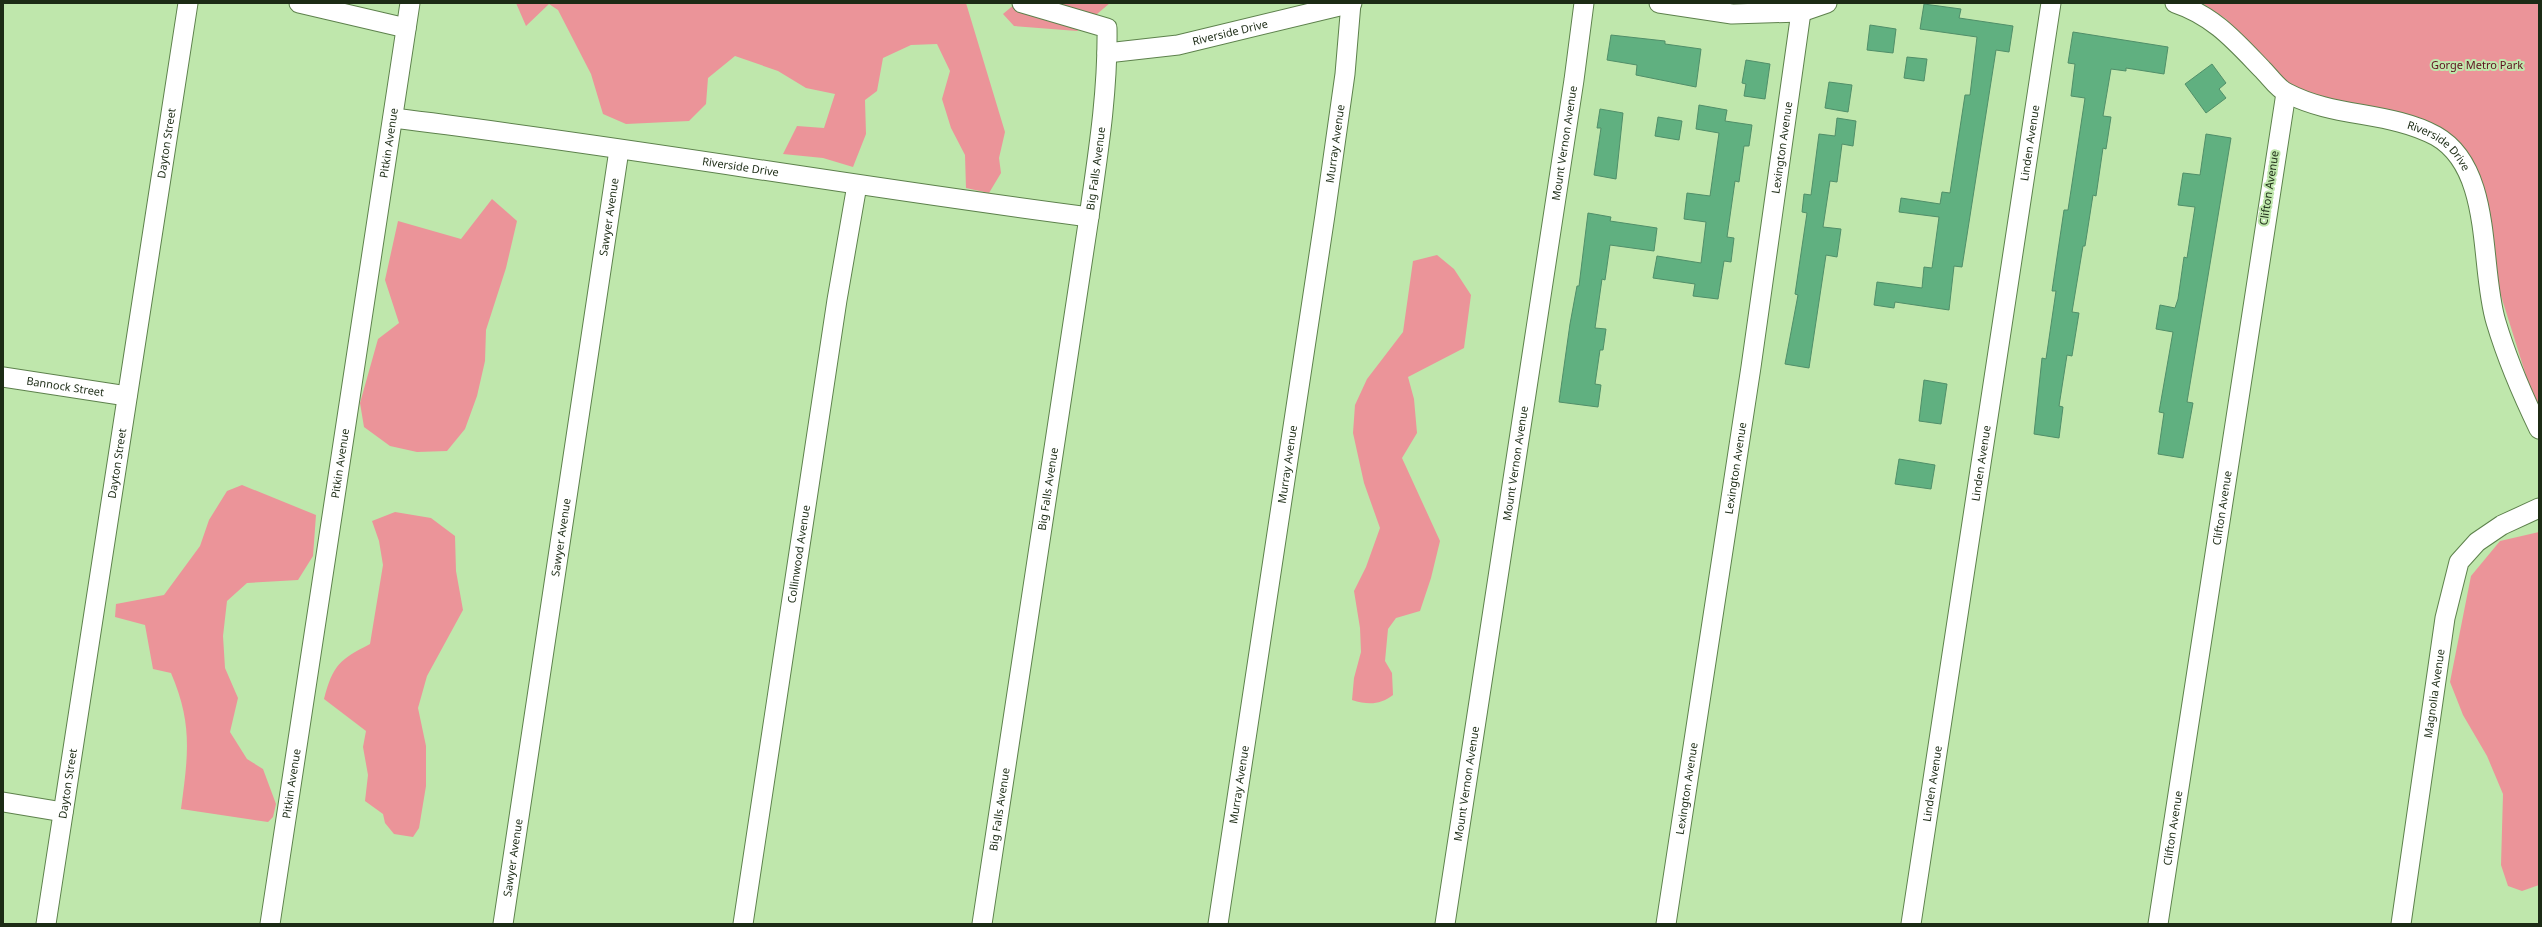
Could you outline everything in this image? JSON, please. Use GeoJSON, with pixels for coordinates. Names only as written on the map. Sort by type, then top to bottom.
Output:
{"type":"FeatureCollection","features":[{"type":"Feature","properties":{"kind":"street","name":"Dayton Street"},"geometry":{"type":"LineString","coordinates":[[46,924],[188,3]]}},
{"type":"Feature","properties":{"kind":"street"},"geometry":{"type":"LineString","coordinates":[[299,3],[406,28]]}},
{"type":"Feature","properties":{"kind":"street","name":"Pitkin Avenue"},"geometry":{"type":"LineString","coordinates":[[270,924],[342,442],[410,3]]}},
{"type":"Feature","properties":{"kind":"street","name":"Big Falls Avenue"},"geometry":{"type":"LineString","coordinates":[[982,924],[1089,216],[1102,124],[1107,54],[1107,28],[1022,3]]}},
{"type":"Feature","properties":{"kind":"street","name":"Riverside Drive"},"geometry":{"type":"LineString","coordinates":[[1107,54],[1178,45],[1352,3]]}},
{"type":"Feature","properties":{"kind":"street","name":"Murray Avenue"},"geometry":{"type":"LineString","coordinates":[[1218,924],[1325,215],[1345,74],[1352,3]]}},
{"type":"Feature","properties":{"kind":"street","name":"Mount Vernon Avenue"},"geometry":{"type":"LineString","coordinates":[[1445,924],[1574,80],[1584,3]]}},
{"type":"Feature","properties":{"kind":"street"},"geometry":{"type":"LineString","coordinates":[[1659,3],[1732,14],[1801,12],[1827,3]]}},
{"type":"Feature","properties":{"kind":"street","name":"Linden Avenue"},"geometry":{"type":"LineString","coordinates":[[1911,924],[2051,3]]}},
{"type":"Feature","properties":{"kind":"street","name":"Riverside Drive"},"geometry":{"type":"LineString","coordinates":[[2175,3],[2196,10],[2209,18],[2229,35],[2286,93],[2320,107],[2410,125],[2437,137],[2458,156],[2469,173],[2476,202],[2495,321],[2516,382],[2539,429]]}},
{"type":"Feature","properties":{"kind":"street","name":"Lexington Avenue"},"geometry":{"type":"LineString","coordinates":[[1666,924],[1749,375],[1801,12]]}},
{"type":"Feature","properties":{"kind":"street","name":"Clifton Avenue"},"geometry":{"type":"LineString","coordinates":[[2158,924],[2286,93]]}},
{"type":"Feature","properties":{"kind":"street","name":"Riverside Drive"},"geometry":{"type":"LineString","coordinates":[[393,118],[541,137],[857,185],[1089,216]]}},
{"type":"Feature","properties":{"kind":"street","name":"Sawyer Avenue"},"geometry":{"type":"LineString","coordinates":[[503,924],[619,150]]}},
{"type":"Feature","properties":{"kind":"street","name":"Collinwood Avenue"},"geometry":{"type":"LineString","coordinates":[[743,924],[837,300],[857,185]]}},
{"type":"Feature","properties":{"kind":"street","name":"Bannock Street"},"geometry":{"type":"LineString","coordinates":[[3,377],[127,396]]}},
{"type":"Feature","properties":{"kind":"street","name":"Magnolia Avenue"},"geometry":{"type":"LineString","coordinates":[[2401,924],[2445,618],[2459,562],[2477,542],[2502,525],[2539,508]]}},
{"type":"Feature","properties":{"kind":"street"},"geometry":{"type":"LineString","coordinates":[[3,802],[63,812]]}},
{"type":"Feature","properties":{"kind":"green space"},"geometry":{"type":"Polygon","coordinates":[[[516,3],[966,3],[1005,132],[999,158],[1001,173],[989,193],[966,188],[965,155],[951,128],[942,99],[950,71],[937,44],[911,45],[883,58],[877,91],[865,100],[866,134],[853,167],[823,158],[783,154],[797,126],[824,128],[835,94],[806,88],[778,71],[735,56],[708,78],[706,104],[689,121],[626,124],[603,114],[591,74],[558,10],[549,4],[526,26],[516,3]]]}},
{"type":"Feature","properties":{"kind":"green space"},"geometry":{"type":"Polygon","coordinates":[[[1016,3],[1110,3],[1077,31],[1014,26],[1003,14],[1016,3]]]}},
{"type":"Feature","properties":{"kind":"green space","name":"Gorge Metro Park"},"geometry":{"type":"Polygon","coordinates":[[[2202,3],[2539,3],[2539,417],[2492,267],[2478,181],[2426,123],[2301,91],[2273,73],[2226,19],[2202,3]]]}},
{"type":"Feature","properties":{"kind":"green space"},"geometry":{"type":"Polygon","coordinates":[[[492,199],[517,221],[506,268],[486,330],[485,361],[477,396],[465,429],[447,451],[417,452],[390,446],[364,427],[360,403],[378,339],[399,323],[385,280],[398,221],[461,239],[492,199]]]}},
{"type":"Feature","properties":{"kind":"green space"},"geometry":{"type":"Polygon","coordinates":[[[1437,255],[1454,269],[1471,295],[1464,348],[1408,377],[1414,399],[1417,433],[1402,458],[1440,541],[1431,578],[1420,611],[1396,618],[1388,629],[1385,661],[1392,673],[1393,695],[1383,701],[1363,703],[1352,700],[1354,678],[1361,652],[1360,628],[1354,591],[1366,567],[1380,528],[1364,483],[1353,433],[1355,405],[1367,379],[1403,332],[1413,261],[1437,255]]]}},
{"type":"Feature","properties":{"kind":"green space"},"geometry":{"type":"Polygon","coordinates":[[[242,485],[316,515],[313,556],[298,580],[247,583],[227,601],[223,636],[225,668],[238,698],[230,732],[247,759],[263,769],[276,804],[273,817],[268,822],[181,809],[187,756],[187,740],[186,724],[178,691],[171,673],[153,669],[145,625],[115,617],[116,604],[164,595],[200,546],[209,520],[227,491],[242,485]]]}},
{"type":"Feature","properties":{"kind":"green space"},"geometry":{"type":"Polygon","coordinates":[[[395,512],[431,518],[455,536],[456,571],[463,610],[427,676],[418,708],[426,746],[426,786],[419,828],[413,837],[394,834],[385,823],[383,814],[365,801],[368,775],[363,747],[366,731],[324,699],[334,671],[344,659],[370,644],[383,565],[379,541],[372,521],[395,512]]]}},
{"type":"Feature","properties":{"kind":"green space"},"geometry":{"type":"Polygon","coordinates":[[[2539,532],[2539,885],[2522,891],[2508,886],[2501,865],[2503,794],[2487,756],[2463,715],[2450,682],[2471,576],[2500,541],[2539,532]]]}},
{"type":"Feature","properties":{"kind":"building"},"geometry":{"type":"Polygon","coordinates":[[[1924,4],[1961,9],[1959,18],[2013,26],[2009,52],[1996,50],[1962,267],[1954,266],[1949,310],[1895,302],[1894,308],[1874,305],[1877,282],[1922,288],[1924,267],[1932,268],[1939,217],[1899,212],[1901,198],[1940,204],[1942,192],[1950,193],[1965,95],[1970,95],[1977,37],[1920,29],[1924,4]]]}},
{"type":"Feature","properties":{"kind":"building"},"geometry":{"type":"Polygon","coordinates":[[[1870,25],[1896,29],[1893,53],[1867,50],[1870,25]]]}},
{"type":"Feature","properties":{"kind":"building"},"geometry":{"type":"Polygon","coordinates":[[[2073,32],[2168,47],[2164,74],[2126,68],[2126,71],[2111,69],[2103,116],[2111,117],[2106,149],[2103,148],[2096,196],[2093,195],[2072,312],[2079,313],[2072,356],[2067,355],[2059,406],[2063,407],[2059,438],[2034,434],[2042,358],[2046,359],[2056,291],[2052,291],[2064,210],[2068,210],[2085,98],[2071,96],[2075,64],[2068,63],[2073,32]]]}},
{"type":"Feature","properties":{"kind":"building"},"geometry":{"type":"Polygon","coordinates":[[[1611,35],[1665,41],[1665,44],[1701,49],[1696,87],[1636,75],[1637,65],[1607,60],[1611,35]]]}},
{"type":"Feature","properties":{"kind":"building"},"geometry":{"type":"Polygon","coordinates":[[[1907,57],[1927,59],[1924,81],[1904,78],[1907,57]]]}},
{"type":"Feature","properties":{"kind":"building"},"geometry":{"type":"Polygon","coordinates":[[[1746,60],[1770,64],[1765,99],[1744,96],[1746,84],[1742,83],[1746,60]]]}},
{"type":"Feature","properties":{"kind":"building"},"geometry":{"type":"Polygon","coordinates":[[[2212,64],[2226,83],[2219,89],[2226,98],[2206,113],[2185,84],[2212,64]]]}},
{"type":"Feature","properties":{"kind":"building"},"geometry":{"type":"Polygon","coordinates":[[[1829,82],[1852,85],[1848,112],[1825,108],[1829,82]]]}},
{"type":"Feature","properties":{"kind":"building"},"geometry":{"type":"Polygon","coordinates":[[[1699,105],[1727,110],[1725,121],[1752,125],[1749,146],[1744,146],[1739,182],[1735,181],[1727,237],[1734,238],[1731,262],[1724,261],[1718,299],[1693,296],[1695,284],[1653,278],[1657,256],[1701,263],[1706,222],[1684,219],[1687,193],[1710,196],[1719,133],[1696,129],[1699,105]]]}},
{"type":"Feature","properties":{"kind":"building"},"geometry":{"type":"Polygon","coordinates":[[[1600,109],[1623,113],[1616,179],[1594,175],[1601,128],[1597,128],[1600,109]]]}},
{"type":"Feature","properties":{"kind":"building"},"geometry":{"type":"Polygon","coordinates":[[[1658,117],[1682,121],[1679,140],[1655,136],[1658,117]]]}},
{"type":"Feature","properties":{"kind":"building"},"geometry":{"type":"Polygon","coordinates":[[[1837,118],[1856,121],[1853,146],[1842,144],[1837,182],[1830,181],[1823,227],[1841,229],[1837,257],[1826,255],[1809,368],[1785,364],[1798,295],[1795,294],[1807,213],[1802,212],[1804,194],[1811,195],[1819,134],[1835,136],[1837,118]]]}},
{"type":"Feature","properties":{"kind":"building"},"geometry":{"type":"Polygon","coordinates":[[[2206,134],[2231,138],[2187,402],[2193,403],[2183,458],[2158,454],[2164,413],[2159,412],[2173,332],[2156,329],[2160,305],[2175,308],[2178,299],[2184,257],[2187,258],[2195,207],[2178,205],[2183,173],[2200,175],[2206,134]]]}},
{"type":"Feature","properties":{"kind":"building"},"geometry":{"type":"Polygon","coordinates":[[[1588,213],[1611,217],[1610,221],[1657,228],[1654,251],[1610,245],[1605,280],[1602,279],[1595,328],[1606,329],[1603,350],[1600,350],[1595,384],[1601,385],[1598,407],[1559,402],[1570,324],[1577,286],[1579,286],[1588,213]]]}},
{"type":"Feature","properties":{"kind":"building"},"geometry":{"type":"Polygon","coordinates":[[[1924,380],[1947,384],[1941,424],[1919,421],[1924,380]]]}},
{"type":"Feature","properties":{"kind":"building"},"geometry":{"type":"Polygon","coordinates":[[[1899,459],[1935,465],[1931,489],[1895,484],[1899,459]]]}}]}
